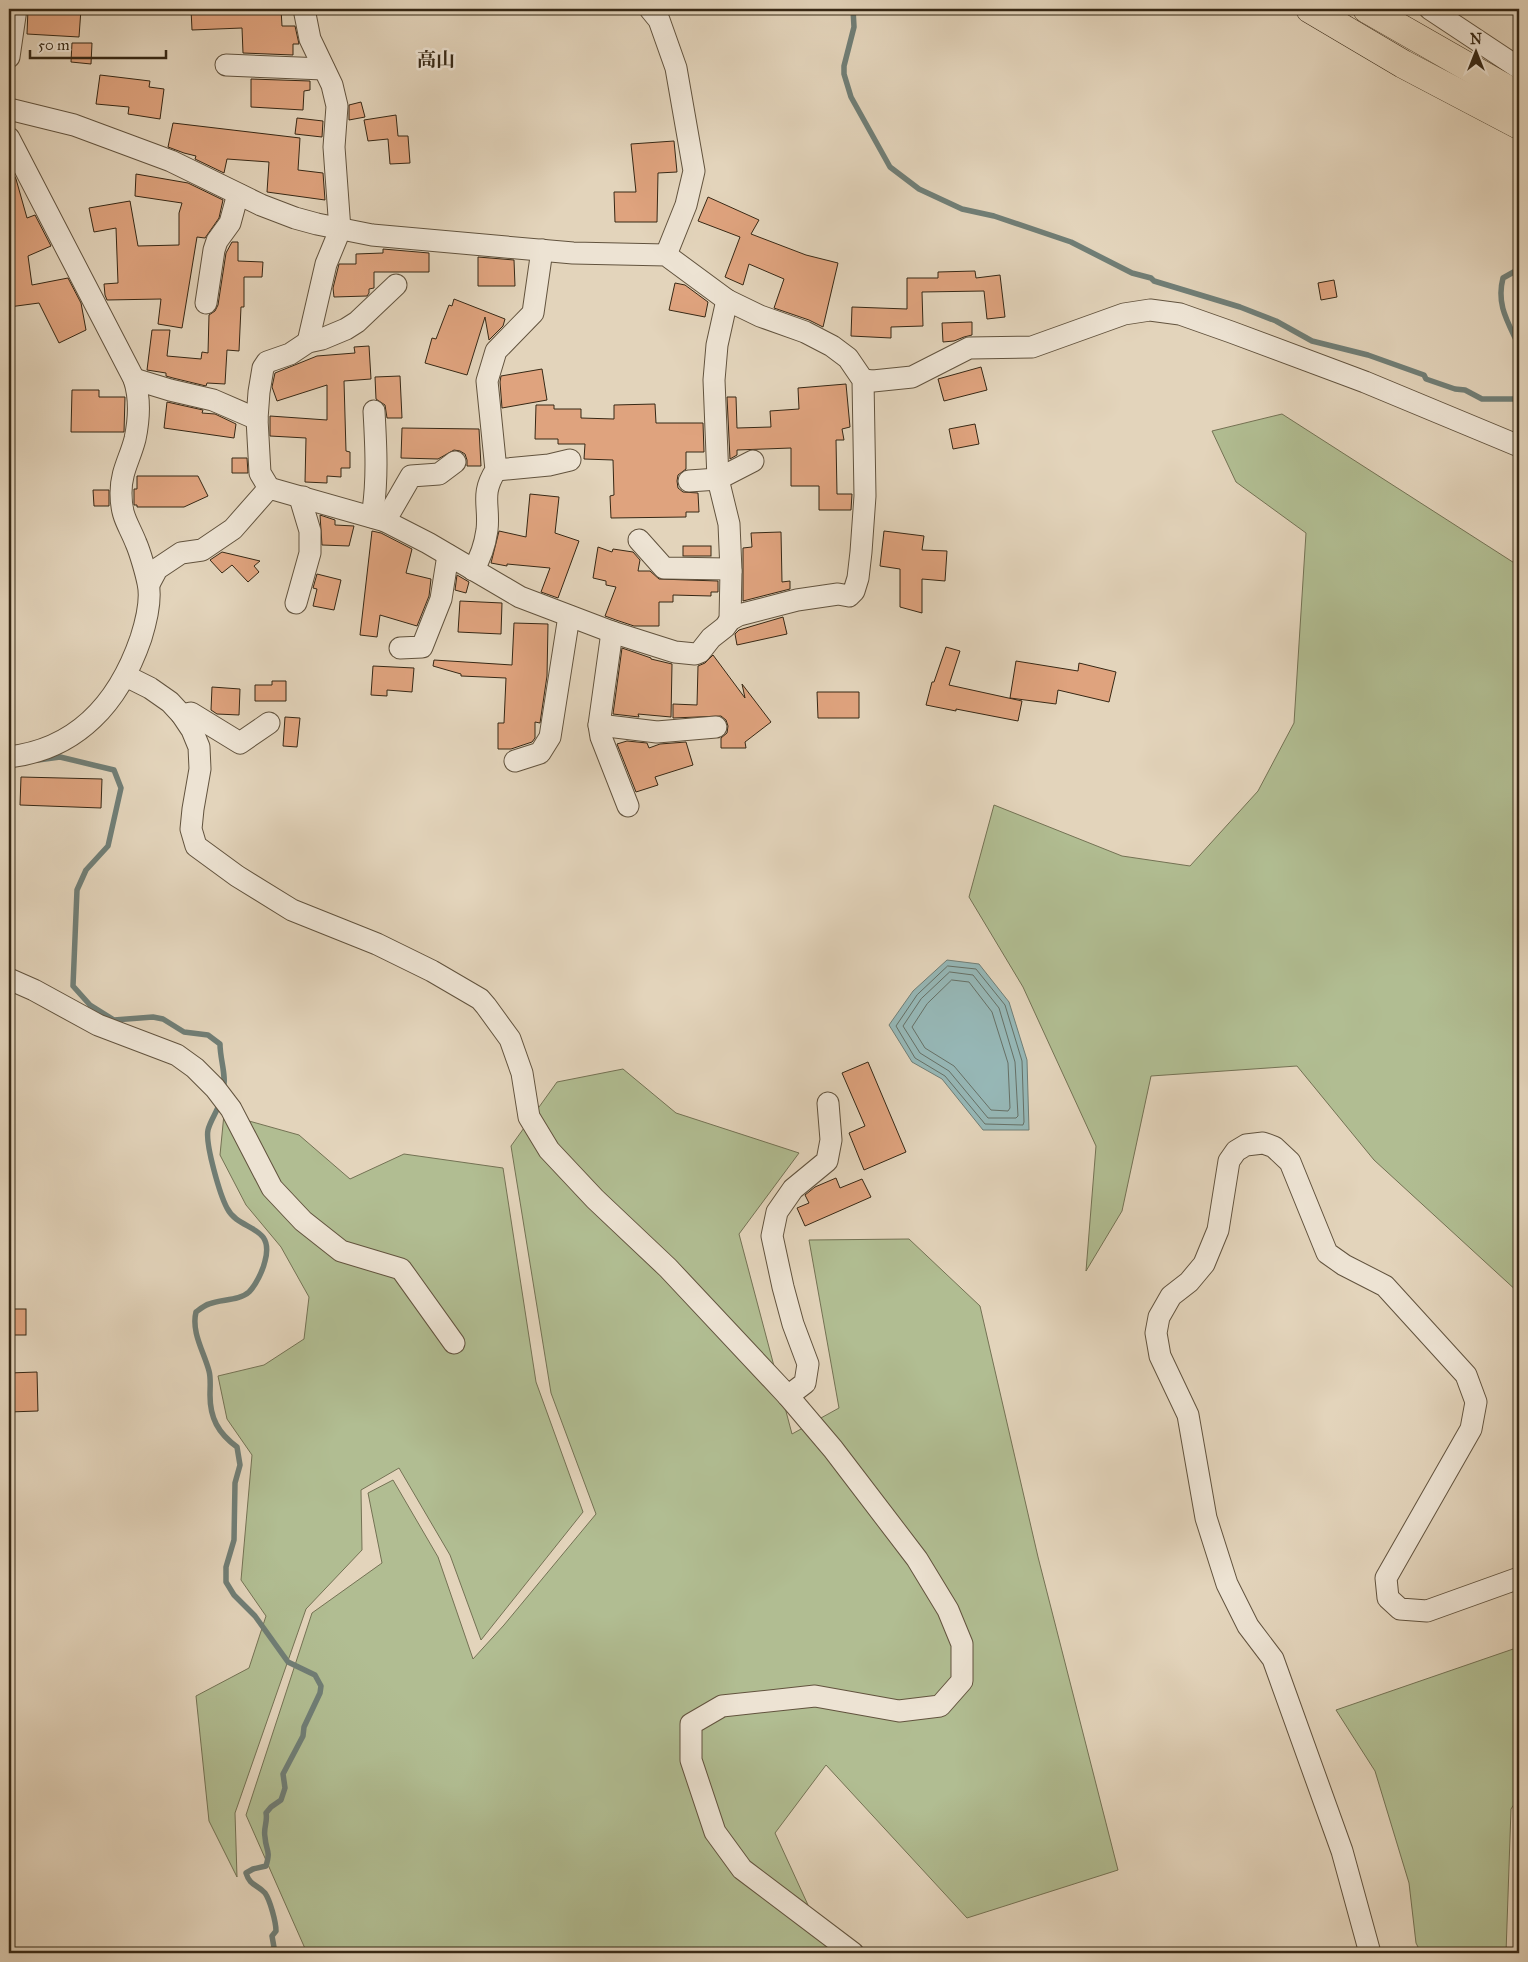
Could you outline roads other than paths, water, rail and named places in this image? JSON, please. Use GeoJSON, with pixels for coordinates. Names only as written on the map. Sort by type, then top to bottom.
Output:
{"type":"FeatureCollection","features":[{"type":"Feature","properties":{"kind":"highway"},"geometry":{"type":"LineString","coordinates":[[1292,9],[1403,64],[1519,125]]}},
{"type":"Feature","properties":{"kind":"highway"},"geometry":{"type":"LineString","coordinates":[[1310,9],[1403,64]]}},
{"type":"Feature","properties":{"kind":"highway"},"geometry":{"type":"LineString","coordinates":[[1338,9],[1400,45],[1519,108]]}},
{"type":"Feature","properties":{"kind":"highway"},"geometry":{"type":"LineString","coordinates":[[1367,9],[1519,96]]}},
{"type":"Feature","properties":{"kind":"street"},"geometry":{"type":"LineString","coordinates":[[9,54],[16,9]]}},
{"type":"Feature","properties":{"kind":"street"},"geometry":{"type":"LineString","coordinates":[[304,9],[310,39],[332,85],[337,106],[334,147],[340,230],[326,264],[308,342]]}},
{"type":"Feature","properties":{"kind":"street"},"geometry":{"type":"LineString","coordinates":[[650,9],[660,20],[676,68],[694,171],[686,205],[666,254]]}},
{"type":"Feature","properties":{"kind":"street"},"geometry":{"type":"LineString","coordinates":[[1430,9],[1519,68]]}},
{"type":"Feature","properties":{"kind":"street"},"geometry":{"type":"LineString","coordinates":[[226,65],[324,69]]}},
{"type":"Feature","properties":{"kind":"street"},"geometry":{"type":"LineString","coordinates":[[9,109],[74,125],[170,160],[261,205],[295,218],[340,230],[372,235],[609,255],[666,254],[727,300],[760,316],[806,332],[832,346],[848,358],[863,380],[865,496],[858,578],[854,591],[848,596],[838,594],[797,600],[739,615],[730,620],[725,627],[711,638],[706,647],[700,652],[694,654],[675,652],[612,632],[520,597],[428,542],[379,519],[269,488],[260,473],[257,419],[263,368],[267,362],[290,354],[308,342],[322,339],[346,329],[357,322],[396,285]]}},
{"type":"Feature","properties":{"kind":"street"},"geometry":{"type":"LineString","coordinates":[[9,138],[134,379],[138,391],[137,428],[131,452],[122,475],[122,510],[125,522],[136,544],[148,584],[148,610],[144,630],[126,676],[114,694],[78,732],[55,746],[35,753],[9,757]]}},
{"type":"Feature","properties":{"kind":"street"},"geometry":{"type":"LineString","coordinates":[[206,303],[214,250],[230,223],[236,201],[240,195]]}},
{"type":"Feature","properties":{"kind":"street"},"geometry":{"type":"LineString","coordinates":[[473,570],[480,556],[487,530],[486,494],[490,479],[496,470],[487,381],[496,351],[533,313],[542,250]]}},
{"type":"Feature","properties":{"kind":"street"},"geometry":{"type":"LineString","coordinates":[[727,300],[717,345],[714,380],[718,479],[729,524],[731,571],[730,620]]}},
{"type":"Feature","properties":{"kind":"street"},"geometry":{"type":"LineString","coordinates":[[863,380],[873,381],[912,377],[969,348],[1032,347],[1124,314],[1150,310],[1180,314],[1222,329],[1365,382],[1519,446]]}},
{"type":"Feature","properties":{"kind":"street"},"geometry":{"type":"LineString","coordinates":[[134,379],[213,400],[257,419]]}},
{"type":"Feature","properties":{"kind":"street"},"geometry":{"type":"LineString","coordinates":[[374,411],[376,500],[379,519]]}},
{"type":"Feature","properties":{"kind":"street"},"geometry":{"type":"LineString","coordinates":[[496,470],[549,465],[570,460]]}},
{"type":"Feature","properties":{"kind":"street"},"geometry":{"type":"LineString","coordinates":[[689,481],[718,479],[753,461]]}},
{"type":"Feature","properties":{"kind":"street"},"geometry":{"type":"LineString","coordinates":[[379,519],[411,476],[439,474],[456,462]]}},
{"type":"Feature","properties":{"kind":"street"},"geometry":{"type":"LineString","coordinates":[[148,584],[157,569],[166,562],[181,554],[202,550],[233,529],[269,488]]}},
{"type":"Feature","properties":{"kind":"street"},"geometry":{"type":"LineString","coordinates":[[296,603],[310,552],[310,531],[301,501],[302,497]]}},
{"type":"Feature","properties":{"kind":"street"},"geometry":{"type":"LineString","coordinates":[[639,540],[664,568],[728,569],[731,571]]}},
{"type":"Feature","properties":{"kind":"street"},"geometry":{"type":"LineString","coordinates":[[400,648],[422,647],[441,599],[448,555]]}},
{"type":"Feature","properties":{"kind":"street"},"geometry":{"type":"LineString","coordinates":[[515,761],[540,753],[550,737],[569,616]]}},
{"type":"Feature","properties":{"kind":"street"},"geometry":{"type":"LineString","coordinates":[[612,632],[600,725],[601,737],[628,806]]}},
{"type":"Feature","properties":{"kind":"street"},"geometry":{"type":"LineString","coordinates":[[126,676],[160,694],[182,715],[192,730],[199,747],[200,769],[191,829],[196,846],[237,876],[292,910],[377,944],[432,971],[480,998],[510,1040],[522,1073],[529,1117],[549,1150],[595,1199],[668,1268],[788,1396],[833,1449],[917,1559],[948,1610],[962,1644],[962,1681],[940,1706],[899,1711],[815,1696],[722,1706],[691,1724],[691,1760],[715,1832],[742,1869],[853,1953]]}},
{"type":"Feature","properties":{"kind":"street"},"geometry":{"type":"LineString","coordinates":[[182,715],[191,713],[240,743],[269,723]]}},
{"type":"Feature","properties":{"kind":"street"},"geometry":{"type":"LineString","coordinates":[[600,725],[657,732],[716,728]]}},
{"type":"Feature","properties":{"kind":"street"},"geometry":{"type":"LineString","coordinates":[[9,979],[34,990],[98,1025],[178,1055],[195,1068],[224,1101],[272,1188],[278,1195],[303,1221],[341,1251],[401,1269],[454,1343]]}},
{"type":"Feature","properties":{"kind":"street"},"geometry":{"type":"LineString","coordinates":[[788,1396],[805,1383],[808,1364],[791,1315],[772,1236],[777,1212],[793,1189],[827,1161],[831,1140],[828,1102]]}},
{"type":"Feature","properties":{"kind":"street"},"geometry":{"type":"LineString","coordinates":[[1370,1953],[1342,1851],[1273,1659],[1248,1626],[1227,1584],[1206,1518],[1188,1415],[1160,1356],[1156,1333],[1159,1316],[1171,1296],[1189,1282],[1204,1264],[1218,1230],[1229,1161],[1236,1151],[1246,1145],[1263,1143],[1274,1147],[1290,1162],[1327,1254],[1385,1286],[1466,1375],[1476,1402],[1472,1429],[1386,1578],[1388,1598],[1400,1609],[1427,1611],[1519,1578]]}},
{"type":"Feature","properties":{"kind":"water"},"geometry":{"type":"Polygon","coordinates":[[[947,960],[979,964],[1009,1002],[1027,1060],[1029,1130],[983,1130],[942,1079],[912,1062],[889,1025],[913,991],[947,960]]]}},
{"type":"Feature","properties":{"kind":"waterway"},"geometry":{"type":"LineString","coordinates":[[853,9],[854,27],[844,66],[844,74],[851,97],[890,167],[919,189],[962,209],[994,216],[1071,242],[1132,273],[1240,307],[1276,321],[1312,341],[1368,355],[1424,375],[1426,379],[1455,389],[1465,390],[1482,399],[1519,398]]}},
{"type":"Feature","properties":{"kind":"waterway"},"geometry":{"type":"LineString","coordinates":[[1519,269],[1503,278],[1501,288],[1504,313],[1519,346]]}},
{"type":"Feature","properties":{"kind":"waterway"},"geometry":{"type":"LineString","coordinates":[[38,760],[60,757],[114,770],[121,788],[108,846],[86,870],[77,890],[73,986],[90,1005],[114,1020],[153,1017],[163,1019],[184,1032],[208,1035],[220,1044],[224,1080],[223,1091]]}},
{"type":"Feature","properties":{"kind":"waterway"},"geometry":{"type":"LineString","coordinates":[[220,1102],[208,1130],[209,1146],[217,1181],[232,1216],[261,1234],[267,1249],[261,1273],[249,1292],[240,1297],[206,1305],[196,1312],[195,1319],[199,1342],[210,1374],[210,1403],[214,1418],[220,1430],[237,1447],[240,1465],[235,1483],[234,1540],[226,1567],[226,1582],[234,1595],[255,1616],[288,1662],[315,1675],[321,1686],[320,1693],[304,1727],[303,1736],[283,1774],[285,1788],[281,1800],[266,1813],[265,1834],[268,1853],[266,1866],[246,1873],[252,1883],[265,1893],[271,1906],[276,1927],[276,1931],[272,1936],[275,1953]]}},
{"type":"Feature","properties":{"kind":"district","name":"高山"},"geometry":{"type":"Point","coordinates":[436,59]}}]}
